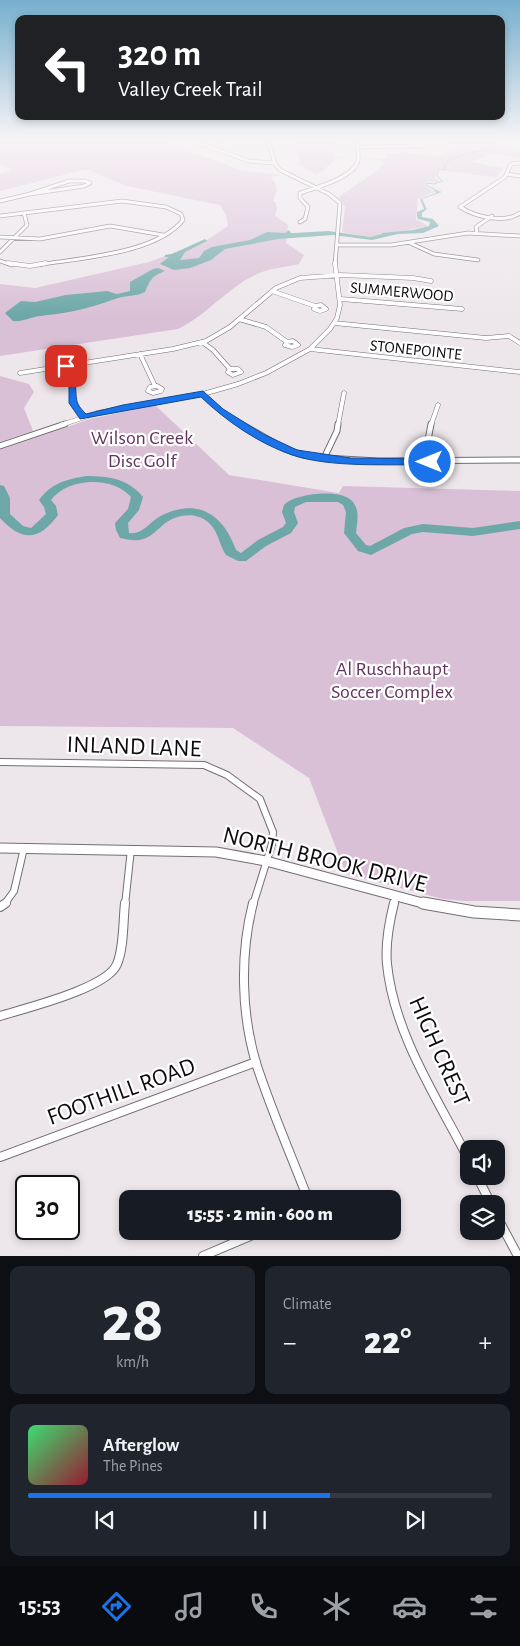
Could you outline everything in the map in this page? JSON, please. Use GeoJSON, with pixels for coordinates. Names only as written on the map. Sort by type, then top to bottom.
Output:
{"type":"FeatureCollection","features":[{"type":"Feature","properties":{"kind":"street"},"geometry":{"type":"LineString","coordinates":[[300,222],[305,219],[308,206],[302,200]]}},
{"type":"Feature","properties":{"kind":"street"},"geometry":{"type":"LineString","coordinates":[[0,446],[83,417],[123,407],[203,394],[260,376],[310,349],[326,335],[339,311],[340,299],[335,263],[339,202],[335,200]]}},
{"type":"Feature","properties":{"kind":"street"},"geometry":{"type":"LineString","coordinates":[[471,200],[460,207],[466,210],[510,219],[520,213]]}},
{"type":"Feature","properties":{"kind":"street"},"geometry":{"type":"LineString","coordinates":[[0,216],[105,202],[142,202],[171,208],[182,215],[182,222],[163,235],[145,245],[120,252],[30,266],[13,265],[0,261]]}},
{"type":"Feature","properties":{"kind":"street"},"geometry":{"type":"LineString","coordinates":[[0,252],[28,224],[24,214]]}},
{"type":"Feature","properties":{"kind":"street"},"geometry":{"type":"LineString","coordinates":[[477,233],[476,228],[492,216]]}},
{"type":"Feature","properties":{"kind":"street"},"geometry":{"type":"LineString","coordinates":[[0,237],[43,238],[110,226],[163,235]]}},
{"type":"Feature","properties":{"kind":"street"},"geometry":{"type":"LineString","coordinates":[[336,245],[374,246],[410,243],[458,234],[477,233],[520,236]]}},
{"type":"Feature","properties":{"kind":"street"},"geometry":{"type":"LineString","coordinates":[[410,243],[430,254],[478,260]]}},
{"type":"Feature","properties":{"kind":"street"},"geometry":{"type":"LineString","coordinates":[[20,372],[180,348],[202,342],[221,333],[272,291],[284,284],[301,279],[337,276],[418,278],[431,281]]}},
{"type":"Feature","properties":{"kind":"street"},"geometry":{"type":"LineString","coordinates":[[272,291],[315,306]]}},
{"type":"Feature","properties":{"kind":"street","name":"SUMMERWOOD"},"geometry":{"type":"LineString","coordinates":[[340,299],[462,309]]}},
{"type":"Feature","properties":{"kind":"street"},"geometry":{"type":"LineString","coordinates":[[239,318],[266,326],[288,342]]}},
{"type":"Feature","properties":{"kind":"street","name":"STONEPOINTE"},"geometry":{"type":"LineString","coordinates":[[334,323],[486,338],[505,335],[520,343]]}},
{"type":"Feature","properties":{"kind":"street"},"geometry":{"type":"LineString","coordinates":[[202,342],[216,352],[230,370]]}},
{"type":"Feature","properties":{"kind":"street","name":"STONEPOINTE"},"geometry":{"type":"LineString","coordinates":[[310,349],[520,372]]}},
{"type":"Feature","properties":{"kind":"street"},"geometry":{"type":"LineString","coordinates":[[140,354],[155,386]]}},
{"type":"Feature","properties":{"kind":"street"},"geometry":{"type":"LineString","coordinates":[[66,366],[73,384],[73,403],[83,417]]}},
{"type":"Feature","properties":{"kind":"street"},"geometry":{"type":"LineString","coordinates":[[324,458],[337,431],[344,393]]}},
{"type":"Feature","properties":{"kind":"street"},"geometry":{"type":"LineString","coordinates":[[203,394],[220,410],[271,443],[294,452],[324,458],[430,462],[520,460]]}},
{"type":"Feature","properties":{"kind":"street"},"geometry":{"type":"LineString","coordinates":[[430,462],[427,449],[427,435],[438,405]]}},
{"type":"Feature","properties":{"kind":"street","name":"INLAND LANE"},"geometry":{"type":"LineString","coordinates":[[0,762],[195,764],[213,767],[227,774],[255,794],[263,803],[274,837],[250,915],[245,960],[246,1010],[256,1062],[305,1190]]}},
{"type":"Feature","properties":{"kind":"street","name":"NORTH BROOK DRIVE"},"geometry":{"type":"LineString","coordinates":[[0,848],[206,850],[266,861],[396,896],[468,912],[518,915]]}},
{"type":"Feature","properties":{"kind":"street"},"geometry":{"type":"LineString","coordinates":[[0,907],[6,905],[12,897],[24,848]]}},
{"type":"Feature","properties":{"kind":"street"},"geometry":{"type":"LineString","coordinates":[[0,1016],[89,987],[102,981],[114,972],[119,959],[131,849]]}},
{"type":"Feature","properties":{"kind":"street","name":"HIGH CREST"},"geometry":{"type":"LineString","coordinates":[[396,896],[387,948],[388,970],[395,1003],[402,1025],[460,1142]]}},
{"type":"Feature","properties":{"kind":"street"},"geometry":{"type":"LineString","coordinates":[[518,915],[520,925]]}},
{"type":"Feature","properties":{"kind":"street","name":"FOOTHILL ROAD"},"geometry":{"type":"LineString","coordinates":[[0,1157],[256,1062]]}},
{"type":"Feature","properties":{"kind":"street"},"geometry":{"type":"LineString","coordinates":[[505,1232],[518,1256]]}},
{"type":"Feature","properties":{"kind":"street"},"geometry":{"type":"LineString","coordinates":[[203,1256],[241,1240]]}},
{"type":"Feature","properties":{"kind":"green space"},"geometry":{"type":"Polygon","coordinates":[[[194,200],[274,200],[277,209],[275,216],[288,225],[286,243],[304,255],[299,264],[267,270],[257,274],[236,286],[189,323],[178,329],[0,356],[0,284],[35,288],[149,262],[205,241],[228,226],[226,215],[220,205],[194,200]]]}},
{"type":"Feature","properties":{"kind":"green space"},"geometry":{"type":"Polygon","coordinates":[[[341,200],[418,200],[416,219],[428,226],[371,237],[342,232],[345,207],[341,200]]]}},
{"type":"Feature","properties":{"kind":"green space"},"geometry":{"type":"Polygon","coordinates":[[[0,376],[29,384],[34,392],[24,408],[33,431],[0,442],[0,376]]]}},
{"type":"Feature","properties":{"kind":"green space","name":"Al Ruschhaupt Soccer Complex"},"geometry":{"type":"Polygon","coordinates":[[[155,405],[229,475],[339,493],[343,486],[520,491],[520,901],[443,899],[346,874],[309,778],[233,728],[0,726],[0,450],[90,419],[155,405]]]}},
{"type":"Feature","properties":{"kind":"water"},"geometry":{"type":"Polygon","coordinates":[[[420,200],[422,200],[427,209],[422,213],[422,217],[433,219],[439,226],[423,233],[398,234],[372,240],[333,235],[278,239],[225,249],[211,260],[190,268],[174,270],[160,264],[169,257],[165,257],[165,255],[172,254],[205,239],[207,241],[185,252],[180,260],[199,258],[204,251],[212,247],[250,240],[267,232],[285,233],[289,230],[291,233],[328,231],[371,237],[382,233],[413,230],[429,226],[430,222],[418,219],[417,216],[417,212],[424,209],[420,200]]]}},
{"type":"Feature","properties":{"kind":"water"},"geometry":{"type":"Polygon","coordinates":[[[158,268],[165,271],[154,277],[145,292],[141,294],[119,298],[78,310],[20,321],[13,321],[5,313],[21,301],[35,302],[66,295],[107,291],[117,294],[130,291],[130,282],[158,268]]]}},
{"type":"Feature","properties":{"kind":"waterway"},"geometry":{"type":"LineString","coordinates":[[0,488],[4,498],[4,515],[19,529],[33,532],[40,529],[52,515],[50,506],[45,500],[54,490],[64,484],[87,479],[111,481],[130,489],[137,497],[133,510],[121,523],[124,535],[131,537],[142,536],[164,519],[187,511],[197,512],[214,522],[221,530],[230,552],[242,558],[262,543],[287,530],[292,523],[288,512],[290,505],[304,498],[341,498],[348,503],[352,512],[350,533],[362,548],[371,551],[408,531],[423,528],[473,532],[520,525]]}},
{"type":"Feature","properties":{"kind":"route"},"geometry":{"type":"LineString","coordinates":[[66,366],[73,384],[73,403],[83,417],[123,407],[203,394],[220,410],[260,436],[271,443],[294,452],[314,457],[378,462],[430,462]]}},
{"type":"Feature","properties":{"kind":"park label","name":"Wilson Creek Disc Golf"},"geometry":{"type":"Point","coordinates":[142,448]}}]}
